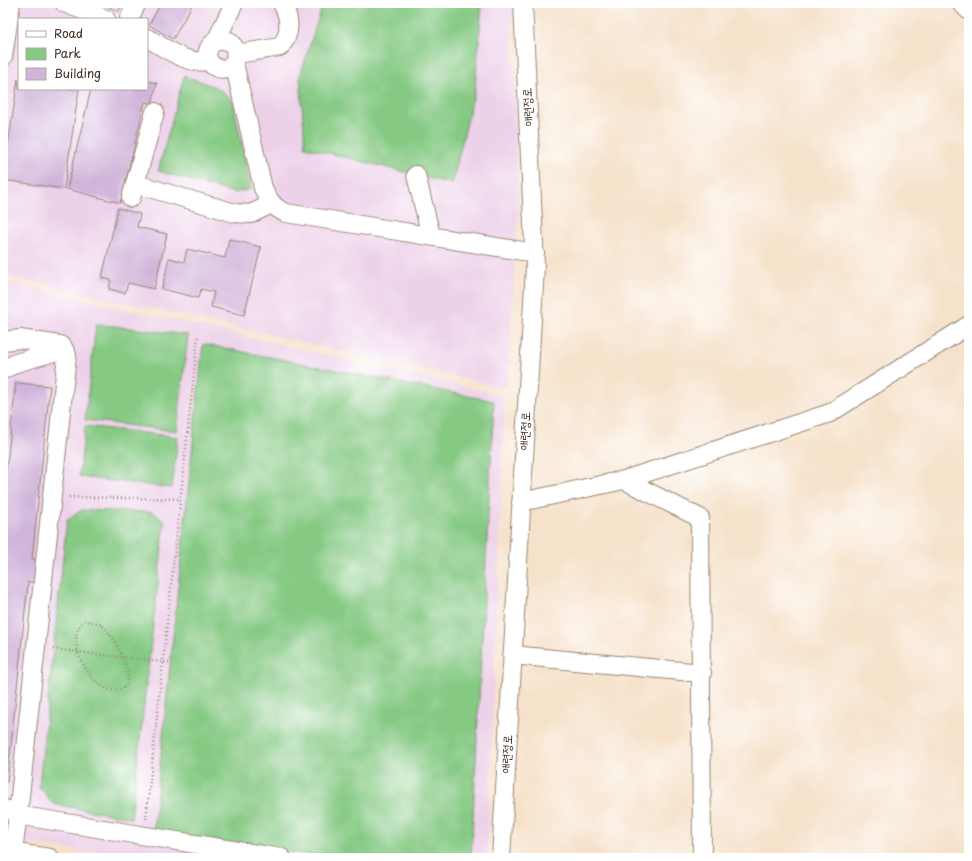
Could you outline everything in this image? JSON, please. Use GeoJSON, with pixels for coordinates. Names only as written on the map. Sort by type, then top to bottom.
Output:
{"type":"FeatureCollection","features":[{"type":"Feature","properties":{"kind":"street"},"geometry":{"type":"LineString","coordinates":[[3,57],[10,3]]}},
{"type":"Feature","properties":{"kind":"street"},"geometry":{"type":"LineString","coordinates":[[130,18],[137,3]]}},
{"type":"Feature","properties":{"kind":"street"},"geometry":{"type":"LineString","coordinates":[[234,3],[216,41],[212,43],[207,52],[208,61],[211,65],[220,69],[230,67],[235,58],[280,47],[289,20],[282,3]]}},
{"type":"Feature","properties":{"kind":"street","name":"애련정로"},"geometry":{"type":"LineString","coordinates":[[500,858],[535,254],[523,3]]}},
{"type":"Feature","properties":{"kind":"street"},"geometry":{"type":"LineString","coordinates":[[961,3],[969,11]]}},
{"type":"Feature","properties":{"kind":"street"},"geometry":{"type":"LineString","coordinates":[[72,4],[104,18]]}},
{"type":"Feature","properties":{"kind":"street"},"geometry":{"type":"LineString","coordinates":[[148,39],[188,60],[199,62],[208,61]]}},
{"type":"Feature","properties":{"kind":"street"},"geometry":{"type":"LineString","coordinates":[[216,41],[229,41],[236,48],[235,58],[263,188],[271,204],[277,210],[286,213],[535,254]]}},
{"type":"Feature","properties":{"kind":"street"},"geometry":{"type":"LineString","coordinates":[[156,112],[134,191],[235,213],[251,214],[271,204]]}},
{"type":"Feature","properties":{"kind":"street"},"geometry":{"type":"LineString","coordinates":[[416,175],[431,236]]}},
{"type":"Feature","properties":{"kind":"street"},"geometry":{"type":"LineString","coordinates":[[521,502],[624,480],[830,413],[969,325]]}},
{"type":"Feature","properties":{"kind":"street"},"geometry":{"type":"LineString","coordinates":[[3,341],[20,339],[60,345],[64,349],[67,362],[36,647],[10,811],[9,853],[50,858]]}},
{"type":"Feature","properties":{"kind":"street"},"geometry":{"type":"LineString","coordinates":[[3,370],[16,363],[64,349]]}},
{"type":"Feature","properties":{"kind":"street"},"geometry":{"type":"LineString","coordinates":[[624,480],[700,518],[702,858]]}},
{"type":"Feature","properties":{"kind":"street"},"geometry":{"type":"LineString","coordinates":[[512,655],[702,673]]}},
{"type":"Feature","properties":{"kind":"street"},"geometry":{"type":"LineString","coordinates":[[10,811],[145,836],[282,858]]}},
{"type":"Feature","properties":{"kind":"path"},"geometry":{"type":"LineString","coordinates":[[145,836],[198,336]]}},
{"type":"Feature","properties":{"kind":"path"},"geometry":{"type":"LineString","coordinates":[[52,496],[180,499]]}},
{"type":"Feature","properties":{"kind":"path"},"geometry":{"type":"LineString","coordinates":[[84,621],[93,621],[102,626],[112,635],[122,657],[128,674],[126,685],[122,689],[115,690],[103,686],[93,678],[84,667],[78,652],[76,641],[78,627],[84,621]]}},
{"type":"Feature","properties":{"kind":"path"},"geometry":{"type":"LineString","coordinates":[[36,647],[170,664]]}},
{"type":"Feature","properties":{"kind":"shaded area"},"geometry":{"type":"Polygon","coordinates":[[[3,3],[511,3],[519,201],[507,388],[3,275],[3,3]]]}},
{"type":"Feature","properties":{"kind":"shaded area"},"geometry":{"type":"Polygon","coordinates":[[[3,281],[505,396],[487,858],[122,858],[3,839],[3,281]]]}},
{"type":"Feature","properties":{"kind":"green space"},"geometry":{"type":"Polygon","coordinates":[[[323,3],[482,3],[475,89],[452,184],[305,147],[300,76],[323,3]]]}},
{"type":"Feature","properties":{"kind":"green space"},"geometry":{"type":"Polygon","coordinates":[[[184,76],[217,88],[233,102],[251,189],[234,193],[158,171],[184,76]]]}},
{"type":"Feature","properties":{"kind":"green space"},"geometry":{"type":"Polygon","coordinates":[[[96,324],[188,335],[177,431],[85,420],[96,324]]]}},
{"type":"Feature","properties":{"kind":"green space"},"geometry":{"type":"Polygon","coordinates":[[[203,344],[494,401],[471,858],[333,858],[153,832],[203,344]]]}},
{"type":"Feature","properties":{"kind":"green space"},"geometry":{"type":"Polygon","coordinates":[[[85,426],[178,437],[172,488],[79,477],[85,426]]]}},
{"type":"Feature","properties":{"kind":"green space"},"geometry":{"type":"Polygon","coordinates":[[[82,510],[152,512],[165,521],[131,818],[53,804],[39,786],[67,519],[82,510]]]}},
{"type":"Feature","properties":{"kind":"building"},"geometry":{"type":"Polygon","coordinates":[[[101,3],[124,3],[118,12],[101,3]]]}},
{"type":"Feature","properties":{"kind":"building"},"geometry":{"type":"Polygon","coordinates":[[[161,3],[193,3],[173,39],[149,25],[161,3]]]}},
{"type":"Feature","properties":{"kind":"building"},"geometry":{"type":"Polygon","coordinates":[[[18,79],[18,90],[79,90],[64,189],[3,180],[18,79]]]}},
{"type":"Feature","properties":{"kind":"building"},"geometry":{"type":"Polygon","coordinates":[[[148,81],[157,83],[152,104],[145,102],[120,203],[67,189],[91,90],[148,90],[148,81]]]}},
{"type":"Feature","properties":{"kind":"building"},"geometry":{"type":"Polygon","coordinates":[[[118,208],[140,214],[137,227],[167,234],[154,289],[128,283],[125,293],[109,289],[111,280],[102,278],[118,208]]]}},
{"type":"Feature","properties":{"kind":"building"},"geometry":{"type":"Polygon","coordinates":[[[229,239],[261,247],[244,315],[211,307],[214,292],[201,289],[198,298],[162,289],[169,258],[184,262],[187,249],[225,258],[229,239]]]}},
{"type":"Feature","properties":{"kind":"building"},"geometry":{"type":"Polygon","coordinates":[[[16,383],[50,386],[32,559],[39,560],[36,582],[28,582],[7,782],[3,781],[3,481],[5,482],[16,383]]]}}]}
